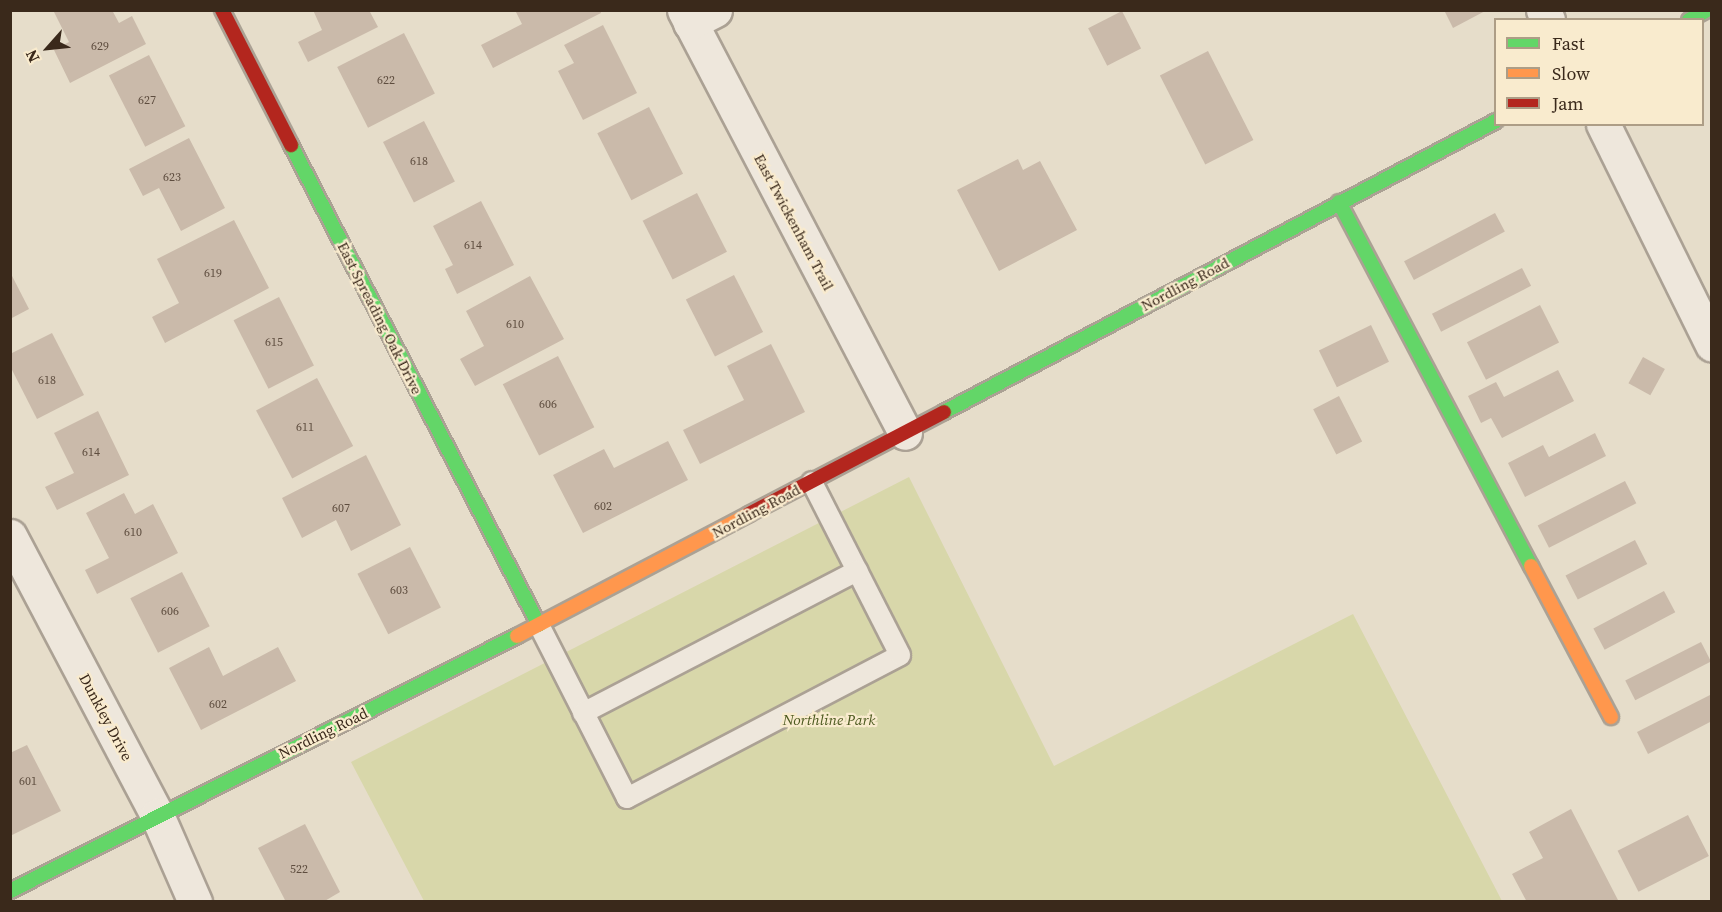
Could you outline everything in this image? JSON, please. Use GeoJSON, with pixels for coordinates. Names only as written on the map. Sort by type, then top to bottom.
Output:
{"type":"FeatureCollection","features":[{"type":"Feature","properties":{"kind":"street","name":"East Spreading Oak Drive"},"geometry":{"type":"LineString","coordinates":[[222,10],[539,625]]}},
{"type":"Feature","properties":{"kind":"street"},"geometry":{"type":"LineString","coordinates":[[1693,18],[1707,10]]}},
{"type":"Feature","properties":{"kind":"street","name":"East Twickenham Trail"},"geometry":{"type":"LineString","coordinates":[[696,15],[905,433]]}},
{"type":"Feature","properties":{"kind":"street","name":"Nordling Road"},"geometry":{"type":"LineString","coordinates":[[10,891],[157,815],[539,625],[1494,122]]}},
{"type":"Feature","properties":{"kind":"street"},"geometry":{"type":"LineString","coordinates":[[1604,126],[1712,345]]}},
{"type":"Feature","properties":{"kind":"street"},"geometry":{"type":"LineString","coordinates":[[1340,202],[1611,717]]}},
{"type":"Feature","properties":{"kind":"street","name":"Dunkley Drive"},"geometry":{"type":"LineString","coordinates":[[10,536],[157,815],[195,902]]}},
{"type":"Feature","properties":{"kind":"lane"},"geometry":{"type":"LineString","coordinates":[[539,625],[627,798],[900,655],[812,482]]}},
{"type":"Feature","properties":{"kind":"lane"},"geometry":{"type":"LineString","coordinates":[[583,713],[857,570]]}},
{"type":"Feature","properties":{"kind":"green space","name":"Northline Park"},"geometry":{"type":"Polygon","coordinates":[[[909,477],[1054,766],[1353,614],[1502,901],[424,901],[351,762],[909,477]]]}},
{"type":"Feature","properties":{"kind":"building"},"geometry":{"type":"Polygon","coordinates":[[[53,10],[112,10],[119,23],[132,16],[146,44],[70,83],[54,50],[69,42],[53,10]]]}},
{"type":"Feature","properties":{"kind":"building"},"geometry":{"type":"Polygon","coordinates":[[[313,10],[369,10],[378,27],[308,62],[298,42],[322,30],[313,10]]]}},
{"type":"Feature","properties":{"kind":"building"},"geometry":{"type":"Polygon","coordinates":[[[515,10],[600,10],[601,13],[493,68],[481,45],[522,24],[515,10]]]}},
{"type":"Feature","properties":{"kind":"building"},"geometry":{"type":"Polygon","coordinates":[[[1444,10],[1487,10],[1453,28],[1444,10]]]}},
{"type":"Feature","properties":{"kind":"building"},"geometry":{"type":"Polygon","coordinates":[[[1122,11],[1141,48],[1107,66],[1088,28],[1122,11]]]}},
{"type":"Feature","properties":{"kind":"building"},"geometry":{"type":"Polygon","coordinates":[[[603,25],[637,93],[583,120],[558,71],[574,63],[564,45],[603,25]]]}},
{"type":"Feature","properties":{"kind":"building"},"geometry":{"type":"Polygon","coordinates":[[[404,33],[435,94],[368,128],[337,67],[404,33]]]}},
{"type":"Feature","properties":{"kind":"building"},"geometry":{"type":"Polygon","coordinates":[[[1208,51],[1253,140],[1205,165],[1160,76],[1208,51]]]}},
{"type":"Feature","properties":{"kind":"building"},"geometry":{"type":"Polygon","coordinates":[[[149,55],[185,126],[145,147],[109,75],[149,55]]]}},
{"type":"Feature","properties":{"kind":"building"},"geometry":{"type":"Polygon","coordinates":[[[649,107],[683,174],[631,200],[597,133],[649,107]]]}},
{"type":"Feature","properties":{"kind":"building"},"geometry":{"type":"Polygon","coordinates":[[[424,121],[455,182],[414,202],[383,142],[424,121]]]}},
{"type":"Feature","properties":{"kind":"building"},"geometry":{"type":"Polygon","coordinates":[[[189,138],[225,208],[181,231],[159,188],[143,196],[129,169],[189,138]]]}},
{"type":"Feature","properties":{"kind":"building"},"geometry":{"type":"Polygon","coordinates":[[[1018,159],[1023,170],[1040,161],[1077,230],[999,271],[957,190],[1018,159]]]}},
{"type":"Feature","properties":{"kind":"building"},"geometry":{"type":"Polygon","coordinates":[[[697,193],[727,252],[673,279],[643,221],[697,193]]]}},
{"type":"Feature","properties":{"kind":"building"},"geometry":{"type":"Polygon","coordinates":[[[481,201],[514,265],[457,294],[445,269],[453,265],[433,226],[481,201]]]}},
{"type":"Feature","properties":{"kind":"building"},"geometry":{"type":"Polygon","coordinates":[[[1495,213],[1505,232],[1414,280],[1404,261],[1495,213]]]}},
{"type":"Feature","properties":{"kind":"building"},"geometry":{"type":"Polygon","coordinates":[[[234,220],[269,288],[165,343],[152,317],[179,303],[157,259],[234,220]]]}},
{"type":"Feature","properties":{"kind":"building"},"geometry":{"type":"Polygon","coordinates":[[[1522,268],[1531,286],[1441,332],[1432,314],[1522,268]]]}},
{"type":"Feature","properties":{"kind":"building"},"geometry":{"type":"Polygon","coordinates":[[[10,272],[29,309],[10,319],[10,272]]]}},
{"type":"Feature","properties":{"kind":"building"},"geometry":{"type":"Polygon","coordinates":[[[734,275],[763,332],[715,357],[686,300],[734,275]]]}},
{"type":"Feature","properties":{"kind":"building"},"geometry":{"type":"Polygon","coordinates":[[[530,276],[564,339],[475,386],[460,359],[484,346],[466,311],[530,276]]]}},
{"type":"Feature","properties":{"kind":"building"},"geometry":{"type":"Polygon","coordinates":[[[279,297],[314,366],[269,389],[234,320],[279,297]]]}},
{"type":"Feature","properties":{"kind":"building"},"geometry":{"type":"Polygon","coordinates":[[[1540,305],[1559,342],[1486,380],[1467,342],[1540,305]]]}},
{"type":"Feature","properties":{"kind":"building"},"geometry":{"type":"Polygon","coordinates":[[[1371,325],[1389,362],[1337,387],[1319,350],[1371,325]]]}},
{"type":"Feature","properties":{"kind":"building"},"geometry":{"type":"Polygon","coordinates":[[[52,333],[84,395],[37,419],[10,366],[10,354],[52,333]]]}},
{"type":"Feature","properties":{"kind":"building"},"geometry":{"type":"Polygon","coordinates":[[[771,344],[805,412],[700,464],[683,430],[744,400],[727,366],[771,344]]]}},
{"type":"Feature","properties":{"kind":"building"},"geometry":{"type":"Polygon","coordinates":[[[558,356],[594,427],[539,455],[503,384],[558,356]]]}},
{"type":"Feature","properties":{"kind":"building"},"geometry":{"type":"Polygon","coordinates":[[[1643,357],[1665,369],[1650,395],[1628,383],[1643,357]]]}},
{"type":"Feature","properties":{"kind":"building"},"geometry":{"type":"Polygon","coordinates":[[[1558,370],[1574,401],[1502,438],[1491,418],[1481,423],[1468,396],[1496,382],[1504,397],[1558,370]]]}},
{"type":"Feature","properties":{"kind":"building"},"geometry":{"type":"Polygon","coordinates":[[[317,378],[353,446],[292,478],[256,410],[317,378]]]}},
{"type":"Feature","properties":{"kind":"building"},"geometry":{"type":"Polygon","coordinates":[[[1339,396],[1362,441],[1336,455],[1313,409],[1339,396]]]}},
{"type":"Feature","properties":{"kind":"building"},"geometry":{"type":"Polygon","coordinates":[[[98,411],[129,475],[57,510],[45,487],[74,473],[54,433],[98,411]]]}},
{"type":"Feature","properties":{"kind":"building"},"geometry":{"type":"Polygon","coordinates":[[[1595,433],[1606,456],[1525,497],[1508,463],[1543,445],[1549,457],[1595,433]]]}},
{"type":"Feature","properties":{"kind":"building"},"geometry":{"type":"Polygon","coordinates":[[[668,441],[688,480],[583,533],[553,475],[604,449],[614,468],[668,441]]]}},
{"type":"Feature","properties":{"kind":"building"},"geometry":{"type":"Polygon","coordinates":[[[366,455],[401,525],[351,551],[336,520],[302,538],[282,498],[366,455]]]}},
{"type":"Feature","properties":{"kind":"building"},"geometry":{"type":"Polygon","coordinates":[[[1625,481],[1636,503],[1549,548],[1538,525],[1625,481]]]}},
{"type":"Feature","properties":{"kind":"building"},"geometry":{"type":"Polygon","coordinates":[[[124,493],[135,514],[153,504],[178,553],[97,594],[85,570],[109,558],[86,513],[124,493]]]}},
{"type":"Feature","properties":{"kind":"building"},"geometry":{"type":"Polygon","coordinates":[[[1635,540],[1647,564],[1578,599],[1566,575],[1635,540]]]}},
{"type":"Feature","properties":{"kind":"building"},"geometry":{"type":"Polygon","coordinates":[[[410,547],[441,608],[388,634],[357,574],[410,547]]]}},
{"type":"Feature","properties":{"kind":"building"},"geometry":{"type":"Polygon","coordinates":[[[182,572],[210,626],[158,653],[130,598],[182,572]]]}},
{"type":"Feature","properties":{"kind":"building"},"geometry":{"type":"Polygon","coordinates":[[[1664,591],[1675,612],[1605,650],[1593,629],[1664,591]]]}},
{"type":"Feature","properties":{"kind":"building"},"geometry":{"type":"Polygon","coordinates":[[[1701,642],[1711,662],[1635,700],[1625,681],[1701,642]]]}},
{"type":"Feature","properties":{"kind":"building"},"geometry":{"type":"Polygon","coordinates":[[[209,647],[223,676],[278,647],[296,681],[201,730],[169,668],[209,647]]]}},
{"type":"Feature","properties":{"kind":"building"},"geometry":{"type":"Polygon","coordinates":[[[1712,694],[1712,721],[1648,754],[1637,732],[1712,694]]]}},
{"type":"Feature","properties":{"kind":"building"},"geometry":{"type":"Polygon","coordinates":[[[27,745],[61,811],[10,836],[10,753],[27,745]]]}},
{"type":"Feature","properties":{"kind":"building"},"geometry":{"type":"Polygon","coordinates":[[[1571,809],[1619,902],[1527,902],[1512,874],[1543,858],[1529,832],[1571,809]]]}},
{"type":"Feature","properties":{"kind":"building"},"geometry":{"type":"Polygon","coordinates":[[[1688,815],[1709,856],[1638,892],[1618,851],[1688,815]]]}},
{"type":"Feature","properties":{"kind":"building"},"geometry":{"type":"Polygon","coordinates":[[[305,824],[340,892],[323,902],[286,902],[258,848],[305,824]]]}},
{"type":"Feature","properties":{"kind":"traffic: fast"},"geometry":{"type":"LineString","coordinates":[[1693,18],[1707,10]]}},
{"type":"Feature","properties":{"kind":"traffic: fast"},"geometry":{"type":"LineString","coordinates":[[944,412],[1494,122]]}},
{"type":"Feature","properties":{"kind":"traffic: fast"},"geometry":{"type":"LineString","coordinates":[[291,145],[539,625]]}},
{"type":"Feature","properties":{"kind":"traffic: fast"},"geometry":{"type":"LineString","coordinates":[[1339,202],[1531,566]]}},
{"type":"Feature","properties":{"kind":"traffic: fast"},"geometry":{"type":"LineString","coordinates":[[10,891],[517,636]]}},
{"type":"Feature","properties":{"kind":"traffic: slow"},"geometry":{"type":"LineString","coordinates":[[517,636],[749,514]]}},
{"type":"Feature","properties":{"kind":"traffic: slow"},"geometry":{"type":"LineString","coordinates":[[1531,566],[1611,717]]}},
{"type":"Feature","properties":{"kind":"traffic: jam"},"geometry":{"type":"LineString","coordinates":[[222,10],[291,145]]}},
{"type":"Feature","properties":{"kind":"traffic: jam"},"geometry":{"type":"LineString","coordinates":[[749,514],[944,412]]}}]}
